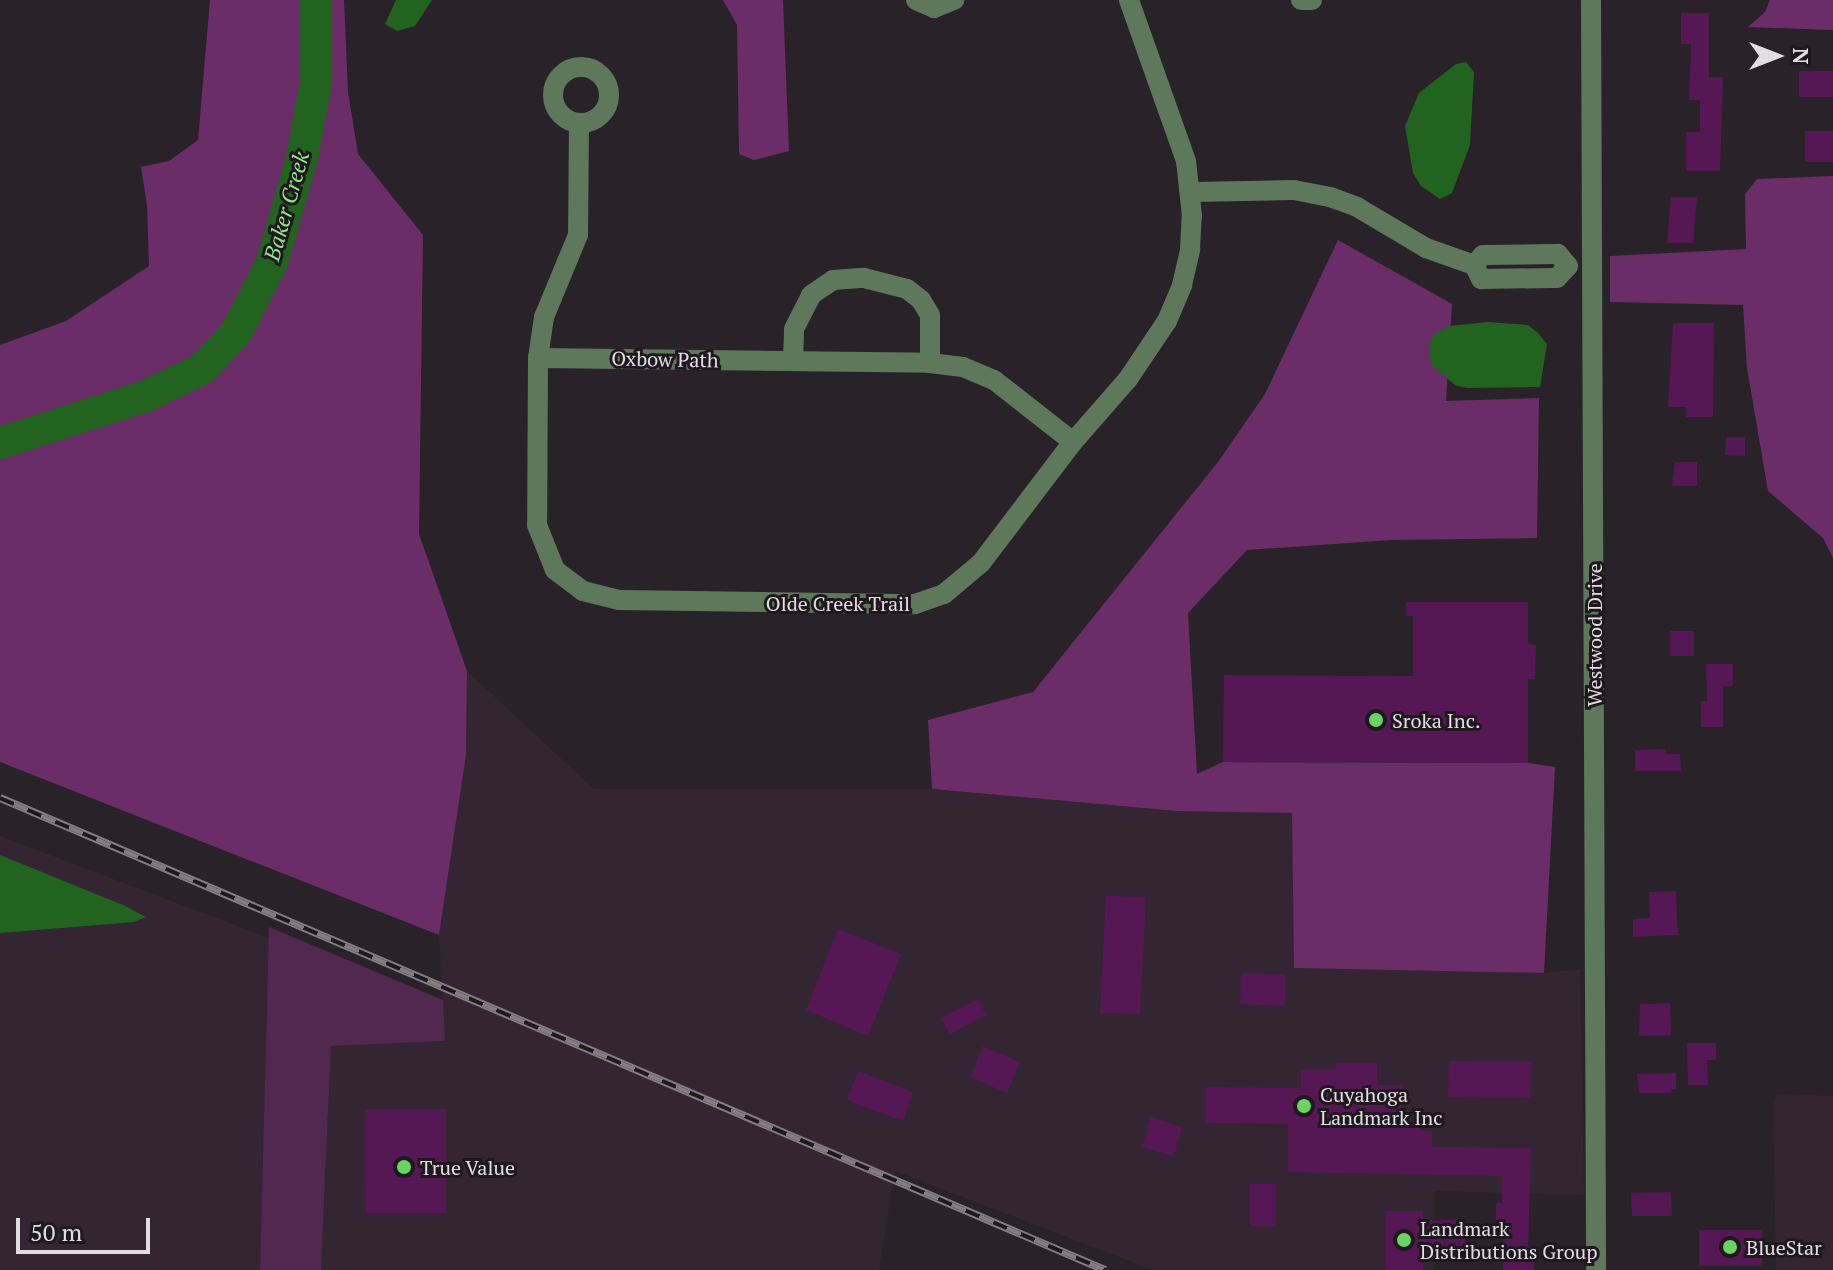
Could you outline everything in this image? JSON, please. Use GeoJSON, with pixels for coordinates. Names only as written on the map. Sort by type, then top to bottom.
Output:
{"type":"FeatureCollection","features":[{"type":"Feature","properties":{"kind":"street"},"geometry":{"type":"LineString","coordinates":[[916,0],[934,8],[954,0]]}},
{"type":"Feature","properties":{"kind":"street","name":"Olde Creek Trail"},"geometry":{"type":"LineString","coordinates":[[579,123],[578,235],[544,317],[538,358],[537,525],[555,570],[583,591],[619,600],[846,606],[915,604],[929,600],[963,581],[981,563],[1073,442],[1128,379],[1167,321],[1182,285],[1190,249],[1191,192],[1181,146],[1129,0]]}},
{"type":"Feature","properties":{"kind":"street"},"geometry":{"type":"LineString","coordinates":[[1301,0],[1312,0]]}},
{"type":"Feature","properties":{"kind":"street","name":"Westwood Drive"},"geometry":{"type":"LineString","coordinates":[[1591,0],[1596,1270]]}},
{"type":"Feature","properties":{"kind":"street"},"geometry":{"type":"LineString","coordinates":[[1191,192],[1294,190],[1330,197],[1357,207],[1426,248],[1474,265],[1481,279],[1557,278],[1568,266],[1592,266]]}},
{"type":"Feature","properties":{"kind":"street"},"geometry":{"type":"LineString","coordinates":[[793,361],[794,329],[811,295],[833,280],[864,278],[907,289],[921,300],[930,315],[930,363]]}},
{"type":"Feature","properties":{"kind":"street","name":"Oxbow Path"},"geometry":{"type":"LineString","coordinates":[[538,358],[930,363],[963,367],[994,380],[1073,442]]}},
{"type":"Feature","properties":{"kind":"shaded area"},"geometry":{"type":"Polygon","coordinates":[[[210,0],[344,0],[348,92],[358,154],[423,235],[419,534],[467,671],[466,755],[439,935],[0,762],[0,345],[66,321],[149,266],[147,205],[141,167],[169,161],[198,140],[210,0]]]}},
{"type":"Feature","properties":{"kind":"shaded area"},"geometry":{"type":"Polygon","coordinates":[[[396,0],[432,0],[415,26],[397,31],[385,24],[396,0]]]}},
{"type":"Feature","properties":{"kind":"shaded area"},"geometry":{"type":"Polygon","coordinates":[[[723,0],[783,0],[789,151],[754,160],[739,154],[737,25],[723,0]]]}},
{"type":"Feature","properties":{"kind":"shaded area"},"geometry":{"type":"Polygon","coordinates":[[[1770,0],[1833,0],[1833,30],[1748,27],[1765,12],[1770,0]]]}},
{"type":"Feature","properties":{"kind":"shaded area"},"geometry":{"type":"Polygon","coordinates":[[[1466,62],[1474,72],[1470,145],[1452,193],[1440,199],[1421,186],[1413,173],[1405,126],[1419,93],[1456,64],[1466,62]]]}},
{"type":"Feature","properties":{"kind":"shaded area"},"geometry":{"type":"Polygon","coordinates":[[[1833,176],[1833,558],[1823,538],[1768,491],[1747,368],[1743,305],[1610,302],[1610,256],[1746,249],[1745,194],[1757,179],[1833,176]]]}},
{"type":"Feature","properties":{"kind":"shaded area"},"geometry":{"type":"Polygon","coordinates":[[[1338,240],[1452,304],[1446,401],[1539,398],[1537,538],[1391,540],[1247,550],[1188,613],[1197,774],[1223,762],[1528,763],[1555,767],[1544,973],[1294,968],[1292,813],[1177,811],[932,789],[928,720],[1033,692],[1218,462],[1265,394],[1338,240]]]}},
{"type":"Feature","properties":{"kind":"shaded area"},"geometry":{"type":"Polygon","coordinates":[[[1488,322],[1528,325],[1547,344],[1540,387],[1467,388],[1455,385],[1431,365],[1429,347],[1433,335],[1449,326],[1488,322]]]}},
{"type":"Feature","properties":{"kind":"shaded area"},"geometry":{"type":"Polygon","coordinates":[[[467,671],[594,789],[932,789],[1177,811],[1292,813],[1295,968],[1544,973],[1580,969],[1584,1195],[1435,1191],[1434,1270],[1153,1270],[895,1171],[879,1270],[321,1270],[331,1046],[445,1041],[439,935],[466,755],[467,671]]]}},
{"type":"Feature","properties":{"kind":"shaded area"},"geometry":{"type":"Polygon","coordinates":[[[0,836],[269,938],[260,1270],[0,1270],[0,836]]]}},
{"type":"Feature","properties":{"kind":"shaded area"},"geometry":{"type":"Polygon","coordinates":[[[0,855],[146,917],[134,922],[0,933],[0,855]]]}},
{"type":"Feature","properties":{"kind":"shaded area"},"geometry":{"type":"Polygon","coordinates":[[[269,927],[443,1000],[445,1041],[331,1046],[321,1270],[260,1270],[269,927]]]}},
{"type":"Feature","properties":{"kind":"shaded area"},"geometry":{"type":"Polygon","coordinates":[[[1776,1094],[1833,1096],[1833,1270],[1776,1270],[1773,1107],[1776,1094]]]}},
{"type":"Feature","properties":{"kind":"building"},"geometry":{"type":"Polygon","coordinates":[[[1681,13],[1709,13],[1709,77],[1723,77],[1720,171],[1686,171],[1686,132],[1700,132],[1700,100],[1689,100],[1691,44],[1681,44],[1681,13]]]}},
{"type":"Feature","properties":{"kind":"building"},"geometry":{"type":"Polygon","coordinates":[[[1799,71],[1833,71],[1833,97],[1799,97],[1799,71]]]}},
{"type":"Feature","properties":{"kind":"building"},"geometry":{"type":"Polygon","coordinates":[[[1805,131],[1833,131],[1833,162],[1805,162],[1805,131]]]}},
{"type":"Feature","properties":{"kind":"building"},"geometry":{"type":"Polygon","coordinates":[[[1671,197],[1697,197],[1693,243],[1667,243],[1671,197]]]}},
{"type":"Feature","properties":{"kind":"building"},"geometry":{"type":"Polygon","coordinates":[[[1673,323],[1714,323],[1713,417],[1686,417],[1686,407],[1668,407],[1673,323]]]}},
{"type":"Feature","properties":{"kind":"building"},"geometry":{"type":"Polygon","coordinates":[[[1726,437],[1745,437],[1745,456],[1725,455],[1726,437]]]}},
{"type":"Feature","properties":{"kind":"building"},"geometry":{"type":"Polygon","coordinates":[[[1675,462],[1697,462],[1697,486],[1672,486],[1675,462]]]}},
{"type":"Feature","properties":{"kind":"building","name":"Sroka Inc."},"geometry":{"type":"Polygon","coordinates":[[[1406,602],[1528,602],[1528,644],[1536,645],[1535,679],[1528,679],[1528,763],[1223,762],[1224,675],[1413,676],[1413,616],[1406,616],[1406,602]]]}},
{"type":"Feature","properties":{"kind":"building"},"geometry":{"type":"Polygon","coordinates":[[[1670,631],[1694,631],[1694,656],[1670,656],[1670,631]]]}},
{"type":"Feature","properties":{"kind":"building"},"geometry":{"type":"Polygon","coordinates":[[[1706,664],[1733,664],[1733,686],[1723,686],[1723,727],[1701,727],[1701,701],[1707,701],[1706,664]]]}},
{"type":"Feature","properties":{"kind":"building"},"geometry":{"type":"Polygon","coordinates":[[[1666,749],[1666,754],[1680,754],[1681,771],[1635,771],[1635,750],[1666,749]]]}},
{"type":"Feature","properties":{"kind":"building"},"geometry":{"type":"Polygon","coordinates":[[[1676,891],[1678,935],[1633,937],[1633,919],[1650,918],[1649,892],[1676,891]]]}},
{"type":"Feature","properties":{"kind":"building"},"geometry":{"type":"Polygon","coordinates":[[[1106,896],[1146,897],[1140,1014],[1100,1013],[1106,896]]]}},
{"type":"Feature","properties":{"kind":"building"},"geometry":{"type":"Polygon","coordinates":[[[838,929],[901,954],[868,1036],[806,1010],[838,929]]]}},
{"type":"Feature","properties":{"kind":"building"},"geometry":{"type":"Polygon","coordinates":[[[1241,973],[1285,975],[1285,1006],[1240,1004],[1241,973]]]}},
{"type":"Feature","properties":{"kind":"building"},"geometry":{"type":"Polygon","coordinates":[[[978,999],[986,1015],[950,1034],[941,1018],[978,999]]]}},
{"type":"Feature","properties":{"kind":"building"},"geometry":{"type":"Polygon","coordinates":[[[1670,1003],[1671,1035],[1639,1036],[1640,1004],[1670,1003]]]}},
{"type":"Feature","properties":{"kind":"building"},"geometry":{"type":"Polygon","coordinates":[[[1687,1043],[1716,1043],[1716,1060],[1707,1060],[1708,1085],[1688,1085],[1687,1043]]]}},
{"type":"Feature","properties":{"kind":"building"},"geometry":{"type":"Polygon","coordinates":[[[983,1046],[1020,1062],[1007,1093],[970,1077],[983,1046]]]}},
{"type":"Feature","properties":{"kind":"building"},"geometry":{"type":"Polygon","coordinates":[[[1449,1061],[1531,1062],[1530,1098],[1448,1097],[1449,1061]]]}},
{"type":"Feature","properties":{"kind":"building","name":"Cuyahoga Landmark Inc"},"geometry":{"type":"Polygon","coordinates":[[[1336,1063],[1377,1063],[1377,1085],[1402,1085],[1401,1124],[1420,1124],[1420,1130],[1432,1131],[1432,1147],[1531,1148],[1528,1247],[1534,1247],[1534,1270],[1503,1270],[1503,1221],[1496,1220],[1496,1203],[1502,1203],[1502,1176],[1288,1172],[1288,1124],[1206,1123],[1206,1087],[1301,1088],[1301,1070],[1336,1070],[1336,1063]]]}},
{"type":"Feature","properties":{"kind":"building"},"geometry":{"type":"Polygon","coordinates":[[[858,1071],[913,1092],[903,1121],[847,1100],[858,1071]]]}},
{"type":"Feature","properties":{"kind":"building"},"geometry":{"type":"Polygon","coordinates":[[[1676,1073],[1676,1089],[1671,1089],[1672,1093],[1639,1093],[1637,1074],[1676,1073]]]}},
{"type":"Feature","properties":{"kind":"building"},"geometry":{"type":"Polygon","coordinates":[[[365,1109],[446,1109],[446,1213],[366,1213],[365,1109]]]}},
{"type":"Feature","properties":{"kind":"building"},"geometry":{"type":"Polygon","coordinates":[[[1151,1117],[1182,1127],[1174,1156],[1142,1147],[1151,1117]]]}},
{"type":"Feature","properties":{"kind":"building"},"geometry":{"type":"Polygon","coordinates":[[[1250,1184],[1276,1184],[1276,1226],[1250,1226],[1250,1184]]]}},
{"type":"Feature","properties":{"kind":"building"},"geometry":{"type":"Polygon","coordinates":[[[1671,1192],[1672,1216],[1632,1216],[1631,1193],[1671,1192]]]}},
{"type":"Feature","properties":{"kind":"building","name":"Landmark Distributions Group"},"geometry":{"type":"Polygon","coordinates":[[[1386,1211],[1423,1211],[1423,1221],[1465,1219],[1465,1252],[1423,1252],[1423,1270],[1386,1270],[1386,1211]]]}},
{"type":"Feature","properties":{"kind":"building","name":"BlueStar"},"geometry":{"type":"Polygon","coordinates":[[[1699,1230],[1762,1230],[1762,1266],[1699,1266],[1699,1230]]]}},
{"type":"Feature","properties":{"kind":"waterway","name":"Baker Creek"},"geometry":{"type":"LineString","coordinates":[[0,443],[146,396],[202,369],[236,333],[272,262],[302,158],[316,81],[316,0]]}},
{"type":"Feature","properties":{"kind":"railway"},"geometry":{"type":"LineString","coordinates":[[0,798],[1105,1270]]}},
{"type":"Feature","properties":{"kind":"place","name":"Sroka Inc."},"geometry":{"type":"Point","coordinates":[1376,720]}},
{"type":"Feature","properties":{"kind":"place","name":"Cuyahoga Landmark Inc"},"geometry":{"type":"Point","coordinates":[1304,1106]}},
{"type":"Feature","properties":{"kind":"place","name":"True Value"},"geometry":{"type":"Point","coordinates":[404,1167]}},
{"type":"Feature","properties":{"kind":"place","name":"Landmark Distributions Group"},"geometry":{"type":"Point","coordinates":[1404,1240]}},
{"type":"Feature","properties":{"kind":"place","name":"BlueStar"},"geometry":{"type":"Point","coordinates":[1730,1247]}}]}
